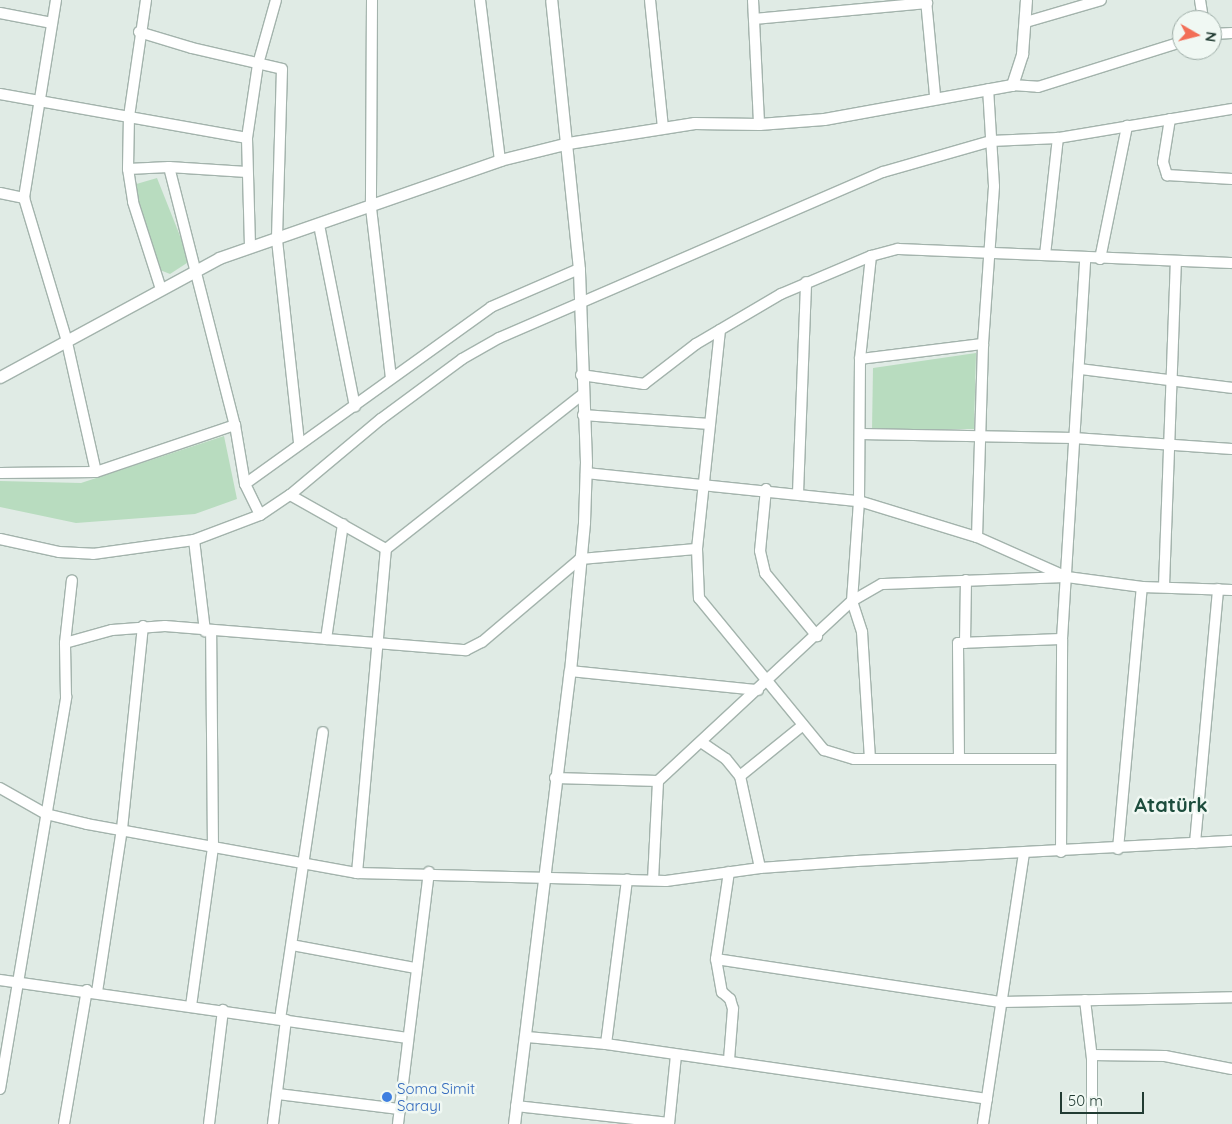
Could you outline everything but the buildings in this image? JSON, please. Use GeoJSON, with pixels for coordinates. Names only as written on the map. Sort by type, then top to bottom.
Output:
{"type":"FeatureCollection","features":[{"type":"Feature","properties":{"kind":"street"},"geometry":{"type":"LineString","coordinates":[[56,0],[24,198],[66,338],[96,472]]}},
{"type":"Feature","properties":{"kind":"street"},"geometry":{"type":"LineString","coordinates":[[146,0],[139,32],[129,116],[128,169],[133,202],[161,289]]}},
{"type":"Feature","properties":{"kind":"street"},"geometry":{"type":"LineString","coordinates":[[250,246],[247,138],[258,64],[276,0]]}},
{"type":"Feature","properties":{"kind":"street"},"geometry":{"type":"LineString","coordinates":[[372,0],[371,208],[392,377]]}},
{"type":"Feature","properties":{"kind":"street"},"geometry":{"type":"LineString","coordinates":[[480,0],[500,160]]}},
{"type":"Feature","properties":{"kind":"street"},"geometry":{"type":"LineString","coordinates":[[514,1124],[527,1038],[555,778],[570,671],[586,473],[581,375],[579,269],[568,142],[551,0]]}},
{"type":"Feature","properties":{"kind":"street"},"geometry":{"type":"LineString","coordinates":[[650,0],[663,128]]}},
{"type":"Feature","properties":{"kind":"street"},"geometry":{"type":"LineString","coordinates":[[752,0],[759,124]]}},
{"type":"Feature","properties":{"kind":"street"},"geometry":{"type":"LineString","coordinates":[[1012,85],[1022,54],[1026,22],[1026,0]]}},
{"type":"Feature","properties":{"kind":"street"},"geometry":{"type":"LineString","coordinates":[[1026,22],[1096,1]]}},
{"type":"Feature","properties":{"kind":"street"},"geometry":{"type":"LineString","coordinates":[[754,19],[926,2],[935,96]]}},
{"type":"Feature","properties":{"kind":"street"},"geometry":{"type":"LineString","coordinates":[[0,12],[52,23]]}},
{"type":"Feature","properties":{"kind":"street"},"geometry":{"type":"LineString","coordinates":[[139,32],[282,69],[277,240],[299,444]]}},
{"type":"Feature","properties":{"kind":"street"},"geometry":{"type":"LineString","coordinates":[[0,377],[66,338],[197,272],[219,258],[250,246],[277,240],[371,208],[500,160],[568,142],[694,123],[759,124],[824,119],[935,96],[1012,85],[1038,87],[1172,45]]}},
{"type":"Feature","properties":{"kind":"street"},"geometry":{"type":"LineString","coordinates":[[977,537],[983,344],[992,253],[994,186],[988,89]]}},
{"type":"Feature","properties":{"kind":"street"},"geometry":{"type":"LineString","coordinates":[[0,94],[247,138]]}},
{"type":"Feature","properties":{"kind":"street"},"geometry":{"type":"LineString","coordinates":[[0,539],[59,552],[93,554],[194,540],[260,515],[290,495],[381,419],[462,359],[499,338],[883,172],[991,142],[1058,138],[1232,109]]}},
{"type":"Feature","properties":{"kind":"street"},"geometry":{"type":"LineString","coordinates":[[1170,119],[1163,162],[1167,175],[1232,179]]}},
{"type":"Feature","properties":{"kind":"street"},"geometry":{"type":"LineString","coordinates":[[1100,259],[1127,126]]}},
{"type":"Feature","properties":{"kind":"street"},"geometry":{"type":"LineString","coordinates":[[1045,255],[1058,138]]}},
{"type":"Feature","properties":{"kind":"street"},"geometry":{"type":"LineString","coordinates":[[128,169],[169,167],[247,172]]}},
{"type":"Feature","properties":{"kind":"street"},"geometry":{"type":"LineString","coordinates":[[169,167],[235,425],[245,484],[260,515]]}},
{"type":"Feature","properties":{"kind":"street"},"geometry":{"type":"LineString","coordinates":[[0,193],[24,198]]}},
{"type":"Feature","properties":{"kind":"street"},"geometry":{"type":"LineString","coordinates":[[319,225],[355,406]]}},
{"type":"Feature","properties":{"kind":"street"},"geometry":{"type":"LineString","coordinates":[[581,375],[644,384],[720,330],[806,282],[871,256],[898,249],[1045,255],[1085,259],[1232,263]]}},
{"type":"Feature","properties":{"kind":"street"},"geometry":{"type":"LineString","coordinates":[[870,759],[862,632],[852,600],[859,501],[860,359],[871,256]]}},
{"type":"Feature","properties":{"kind":"street"},"geometry":{"type":"LineString","coordinates":[[1061,852],[1062,639],[1080,369],[1085,259]]}},
{"type":"Feature","properties":{"kind":"street"},"geometry":{"type":"LineString","coordinates":[[1164,586],[1167,446],[1172,381],[1176,262]]}},
{"type":"Feature","properties":{"kind":"street"},"geometry":{"type":"LineString","coordinates":[[245,484],[491,307],[579,269]]}},
{"type":"Feature","properties":{"kind":"street"},"geometry":{"type":"LineString","coordinates":[[798,493],[806,282]]}},
{"type":"Feature","properties":{"kind":"street"},"geometry":{"type":"LineString","coordinates":[[720,330],[697,549],[698,598],[824,750],[854,759],[1061,759]]}},
{"type":"Feature","properties":{"kind":"street"},"geometry":{"type":"LineString","coordinates":[[860,359],[983,344]]}},
{"type":"Feature","properties":{"kind":"street"},"geometry":{"type":"LineString","coordinates":[[1080,369],[1232,388]]}},
{"type":"Feature","properties":{"kind":"street"},"geometry":{"type":"LineString","coordinates":[[357,873],[386,549],[582,396]]}},
{"type":"Feature","properties":{"kind":"street"},"geometry":{"type":"LineString","coordinates":[[584,415],[710,424]]}},
{"type":"Feature","properties":{"kind":"street"},"geometry":{"type":"LineString","coordinates":[[0,473],[96,472],[235,425]]}},
{"type":"Feature","properties":{"kind":"street"},"geometry":{"type":"LineString","coordinates":[[860,434],[1074,438],[1167,446],[1232,449]]}},
{"type":"Feature","properties":{"kind":"street"},"geometry":{"type":"LineString","coordinates":[[586,473],[766,489],[859,501],[977,537],[1067,577]]}},
{"type":"Feature","properties":{"kind":"street"},"geometry":{"type":"LineString","coordinates":[[766,489],[760,552],[766,573],[817,636]]}},
{"type":"Feature","properties":{"kind":"street"},"geometry":{"type":"LineString","coordinates":[[290,495],[386,549]]}},
{"type":"Feature","properties":{"kind":"street"},"geometry":{"type":"LineString","coordinates":[[326,639],[343,524]]}},
{"type":"Feature","properties":{"kind":"street"},"geometry":{"type":"LineString","coordinates":[[192,1006],[213,848],[208,631],[194,540]]}},
{"type":"Feature","properties":{"kind":"street"},"geometry":{"type":"LineString","coordinates":[[65,642],[112,630],[142,626],[466,650],[482,642],[580,559],[697,549]]}},
{"type":"Feature","properties":{"kind":"street"},"geometry":{"type":"LineString","coordinates":[[555,778],[658,781],[817,636],[852,600],[882,584],[1067,577],[1142,587],[1164,586],[1232,590]]}},
{"type":"Feature","properties":{"kind":"street"},"geometry":{"type":"LineString","coordinates":[[0,1089],[66,696],[65,642],[72,580]]}},
{"type":"Feature","properties":{"kind":"street"},"geometry":{"type":"LineString","coordinates":[[965,643],[966,580]]}},
{"type":"Feature","properties":{"kind":"street"},"geometry":{"type":"LineString","coordinates":[[1118,849],[1142,587]]}},
{"type":"Feature","properties":{"kind":"street"},"geometry":{"type":"LineString","coordinates":[[1195,843],[1218,589]]}},
{"type":"Feature","properties":{"kind":"street"},"geometry":{"type":"LineString","coordinates":[[64,1124],[92,991],[122,829],[142,626]]}},
{"type":"Feature","properties":{"kind":"street"},"geometry":{"type":"LineString","coordinates":[[959,759],[958,643],[1062,639]]}},
{"type":"Feature","properties":{"kind":"street"},"geometry":{"type":"LineString","coordinates":[[570,671],[758,690]]}},
{"type":"Feature","properties":{"kind":"street"},"geometry":{"type":"LineString","coordinates":[[740,776],[803,726]]}},
{"type":"Feature","properties":{"kind":"street"},"geometry":{"type":"LineString","coordinates":[[273,1124],[278,1094],[283,1020],[292,945],[323,732]]}},
{"type":"Feature","properties":{"kind":"street"},"geometry":{"type":"LineString","coordinates":[[701,742],[726,759],[740,776],[760,868]]}},
{"type":"Feature","properties":{"kind":"street"},"geometry":{"type":"LineString","coordinates":[[653,880],[658,781]]}},
{"type":"Feature","properties":{"kind":"street"},"geometry":{"type":"LineString","coordinates":[[0,788],[46,814],[213,848],[357,873],[429,872],[544,878],[653,880],[760,868],[1232,841]]}},
{"type":"Feature","properties":{"kind":"street"},"geometry":{"type":"LineString","coordinates":[[984,1124],[1024,853]]}},
{"type":"Feature","properties":{"kind":"street"},"geometry":{"type":"LineString","coordinates":[[398,1124],[415,968],[429,872]]}},
{"type":"Feature","properties":{"kind":"street"},"geometry":{"type":"LineString","coordinates":[[728,872],[716,959],[722,992],[730,999],[733,1009],[730,1060]]}},
{"type":"Feature","properties":{"kind":"street"},"geometry":{"type":"LineString","coordinates":[[606,1044],[627,879]]}},
{"type":"Feature","properties":{"kind":"street"},"geometry":{"type":"LineString","coordinates":[[292,945],[415,968]]}},
{"type":"Feature","properties":{"kind":"street"},"geometry":{"type":"LineString","coordinates":[[716,959],[1002,1002],[1232,997]]}},
{"type":"Feature","properties":{"kind":"street"},"geometry":{"type":"LineString","coordinates":[[0,980],[17,980],[408,1038]]}},
{"type":"Feature","properties":{"kind":"street"},"geometry":{"type":"LineString","coordinates":[[1085,1000],[1092,1055],[1094,1124]]}},
{"type":"Feature","properties":{"kind":"street"},"geometry":{"type":"LineString","coordinates":[[209,1124],[223,1010]]}},
{"type":"Feature","properties":{"kind":"street"},"geometry":{"type":"LineString","coordinates":[[527,1038],[606,1044],[676,1055],[730,1060],[988,1099]]}},
{"type":"Feature","properties":{"kind":"street"},"geometry":{"type":"LineString","coordinates":[[516,1106],[669,1124],[676,1055]]}},
{"type":"Feature","properties":{"kind":"street"},"geometry":{"type":"LineString","coordinates":[[1092,1055],[1166,1056],[1232,1069]]}},
{"type":"Feature","properties":{"kind":"street"},"geometry":{"type":"LineString","coordinates":[[278,1094],[399,1109]]}},
{"type":"Feature","properties":{"kind":"green space"},"geometry":{"type":"Polygon","coordinates":[[[157,178],[190,261],[170,274],[160,270],[133,185],[157,178]]]}},
{"type":"Feature","properties":{"kind":"green space"},"geometry":{"type":"Polygon","coordinates":[[[976,353],[974,429],[872,430],[873,368],[976,353]]]}},
{"type":"Feature","properties":{"kind":"green space"},"geometry":{"type":"Polygon","coordinates":[[[224,436],[237,499],[195,514],[76,523],[0,507],[0,481],[81,483],[224,436]]]}},
{"type":"Feature","properties":{"kind":"place","name":"Soma Simit Sarayı"},"geometry":{"type":"Point","coordinates":[387,1097]}},
{"type":"Feature","properties":{"kind":"district","name":"Atatürk"},"geometry":{"type":"Point","coordinates":[1171,804]}}]}
